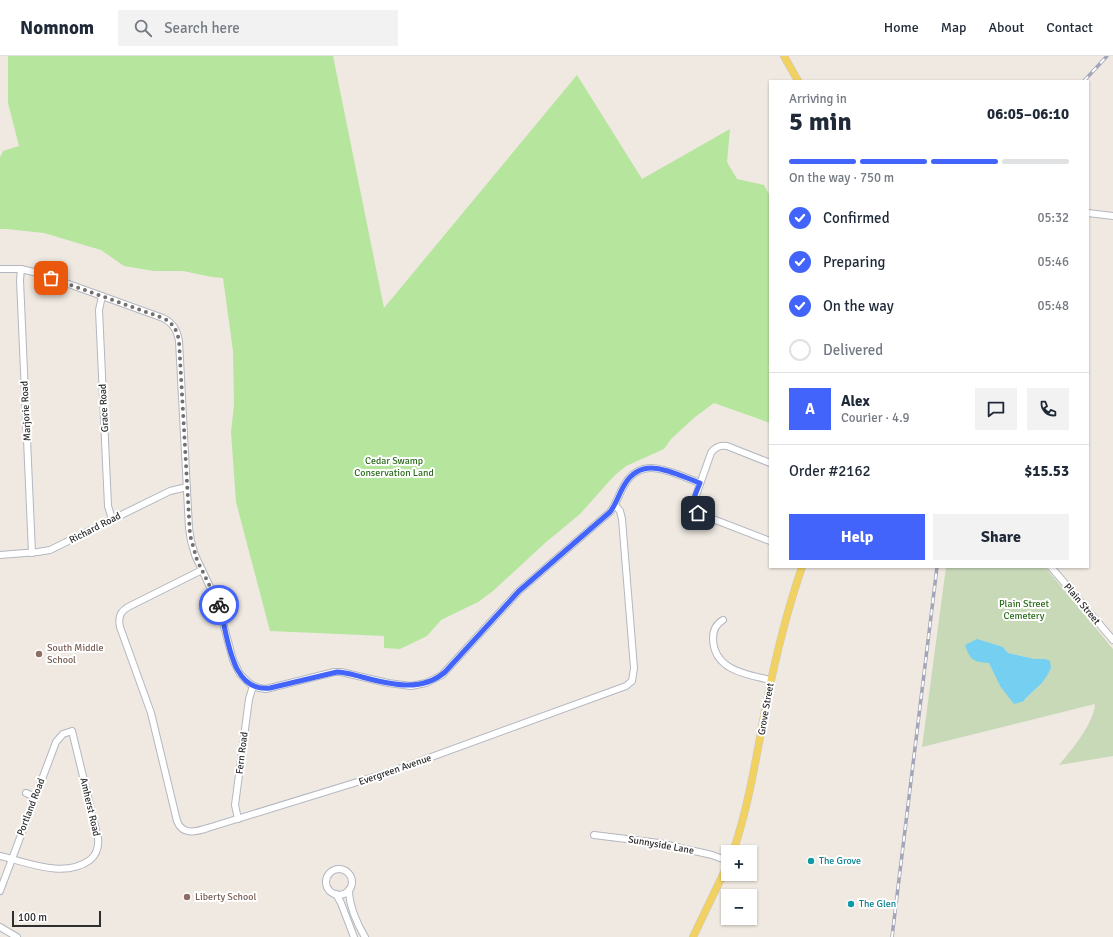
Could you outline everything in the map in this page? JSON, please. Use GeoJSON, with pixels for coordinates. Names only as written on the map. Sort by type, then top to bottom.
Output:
{"type":"FeatureCollection","features":[{"type":"Feature","properties":{"kind":"main road"},"geometry":{"type":"LineString","coordinates":[[784,56],[797,80]]}},
{"type":"Feature","properties":{"kind":"main road","name":"Grove Street"},"geometry":{"type":"LineString","coordinates":[[734,845],[750,792],[771,680],[784,626],[802,568]]}},
{"type":"Feature","properties":{"kind":"main road"},"geometry":{"type":"LineString","coordinates":[[693,937],[721,877]]}},
{"type":"Feature","properties":{"kind":"street"},"geometry":{"type":"LineString","coordinates":[[1089,213],[1113,216]]}},
{"type":"Feature","properties":{"kind":"street"},"geometry":{"type":"LineString","coordinates":[[0,269],[21,269],[38,273],[163,318],[172,324],[177,332],[179,341],[190,535],[193,550],[218,604],[236,667],[245,680],[253,686],[263,689],[270,688],[337,672],[388,684],[421,684],[434,680],[448,669],[519,591],[607,515],[615,505],[626,482],[633,474],[643,469],[657,468],[700,483]]}},
{"type":"Feature","properties":{"kind":"street","name":"Marjorie Road"},"geometry":{"type":"LineString","coordinates":[[21,269],[20,280],[32,553]]}},
{"type":"Feature","properties":{"kind":"street","name":"Grace Road"},"geometry":{"type":"LineString","coordinates":[[102,296],[99,310],[108,506],[112,519]]}},
{"type":"Feature","properties":{"kind":"street"},"geometry":{"type":"LineString","coordinates":[[769,463],[727,446],[718,446],[711,453],[693,502],[694,509],[698,513],[769,541]]}},
{"type":"Feature","properties":{"kind":"street","name":"Richard Road"},"geometry":{"type":"LineString","coordinates":[[0,555],[32,553],[54,548],[170,491],[187,487]]}},
{"type":"Feature","properties":{"kind":"street","name":"Evergreen Avenue"},"geometry":{"type":"LineString","coordinates":[[202,570],[126,608],[120,615],[119,621],[151,713],[180,826],[186,831],[193,832],[388,773],[615,691],[629,684],[633,677],[634,668],[623,525],[620,511],[615,505]]}},
{"type":"Feature","properties":{"kind":"street","name":"Plain Street"},"geometry":{"type":"LineString","coordinates":[[1052,568],[1113,640]]}},
{"type":"Feature","properties":{"kind":"street"},"geometry":{"type":"LineString","coordinates":[[723,620],[716,627],[713,638],[715,649],[722,661],[737,671],[771,680]]}},
{"type":"Feature","properties":{"kind":"street","name":"Fern Road"},"geometry":{"type":"LineString","coordinates":[[238,819],[235,805],[249,699],[253,686]]}},
{"type":"Feature","properties":{"kind":"street","name":"Portland Road"},"geometry":{"type":"LineString","coordinates":[[0,890],[58,739],[66,732],[72,731]]}},
{"type":"Feature","properties":{"kind":"street","name":"Amherst Road"},"geometry":{"type":"LineString","coordinates":[[0,856],[44,867],[61,868],[85,863],[97,852],[98,838],[72,731]]}},
{"type":"Feature","properties":{"kind":"street"},"geometry":{"type":"LineString","coordinates":[[26,794],[35,797]]}},
{"type":"Feature","properties":{"kind":"street","name":"Sunnyside Lane"},"geometry":{"type":"LineString","coordinates":[[594,835],[659,843],[712,855],[721,859]]}},
{"type":"Feature","properties":{"kind":"street"},"geometry":{"type":"LineString","coordinates":[[354,937],[342,903],[336,894],[329,889],[327,881],[330,873],[336,870],[342,869],[350,875],[352,881],[349,890],[350,900],[365,937]]}},
{"type":"Feature","properties":{"kind":"street"},"geometry":{"type":"LineString","coordinates":[[336,894],[344,894],[349,890]]}},
{"type":"Feature","properties":{"kind":"street"},"geometry":{"type":"LineString","coordinates":[[0,927],[17,937]]}},
{"type":"Feature","properties":{"kind":"green space","name":"Cedar Swamp Conservation Land"},"geometry":{"type":"Polygon","coordinates":[[[8,56],[333,56],[384,308],[577,75],[642,179],[730,129],[727,162],[737,179],[764,185],[769,194],[769,423],[714,403],[695,417],[671,439],[664,449],[626,466],[614,476],[580,514],[545,543],[493,591],[478,602],[441,620],[427,636],[400,649],[384,648],[384,636],[270,631],[236,502],[231,432],[234,405],[233,351],[223,278],[183,271],[154,271],[124,266],[101,250],[44,233],[0,229],[0,157],[3,151],[19,146],[8,103],[8,56]]]}},
{"type":"Feature","properties":{"kind":"green space","name":"Plain Street Cemetery"},"geometry":{"type":"Polygon","coordinates":[[[946,568],[1046,568],[1113,649],[1113,756],[1059,765],[1076,744],[1086,728],[1095,704],[922,747],[946,568]],[[991,644],[989,662],[1000,686],[1024,701],[1042,683],[1045,659],[1035,659],[1008,653],[1003,647],[991,644]]]}},
{"type":"Feature","properties":{"kind":"water"},"geometry":{"type":"Polygon","coordinates":[[[977,639],[1003,647],[1008,653],[1035,659],[1045,659],[1050,661],[1051,668],[1042,683],[1024,701],[1014,704],[1000,686],[989,663],[976,661],[969,654],[965,645],[977,639]]]}},
{"type":"Feature","properties":{"kind":"railway"},"geometry":{"type":"LineString","coordinates":[[1085,80],[1107,56]]}},
{"type":"Feature","properties":{"kind":"railway"},"geometry":{"type":"LineString","coordinates":[[892,937],[937,568]]}},
{"type":"Feature","properties":{"kind":"way so far"},"geometry":{"type":"LineString","coordinates":[[51,278],[163,318],[176,329],[179,341],[190,535],[197,560],[219,605]]}},
{"type":"Feature","properties":{"kind":"place","name":"South Middle School"},"geometry":{"type":"Point","coordinates":[39,654]}},
{"type":"Feature","properties":{"kind":"place","name":"The Grove"},"geometry":{"type":"Point","coordinates":[811,861]}},
{"type":"Feature","properties":{"kind":"place","name":"Liberty School"},"geometry":{"type":"Point","coordinates":[187,897]}},
{"type":"Feature","properties":{"kind":"place","name":"The Glen"},"geometry":{"type":"Point","coordinates":[851,904]}},
{"type":"Feature","properties":{"kind":"route"},"geometry":{"type":"LineString","coordinates":[[219,605],[233,660],[240,674],[247,683],[253,686],[263,689],[270,688],[334,672],[341,672],[388,684],[410,686],[421,684],[434,680],[445,672],[519,591],[610,512],[615,505],[623,486],[636,472],[653,467],[700,483],[693,502],[694,509],[698,513]]}}]}
